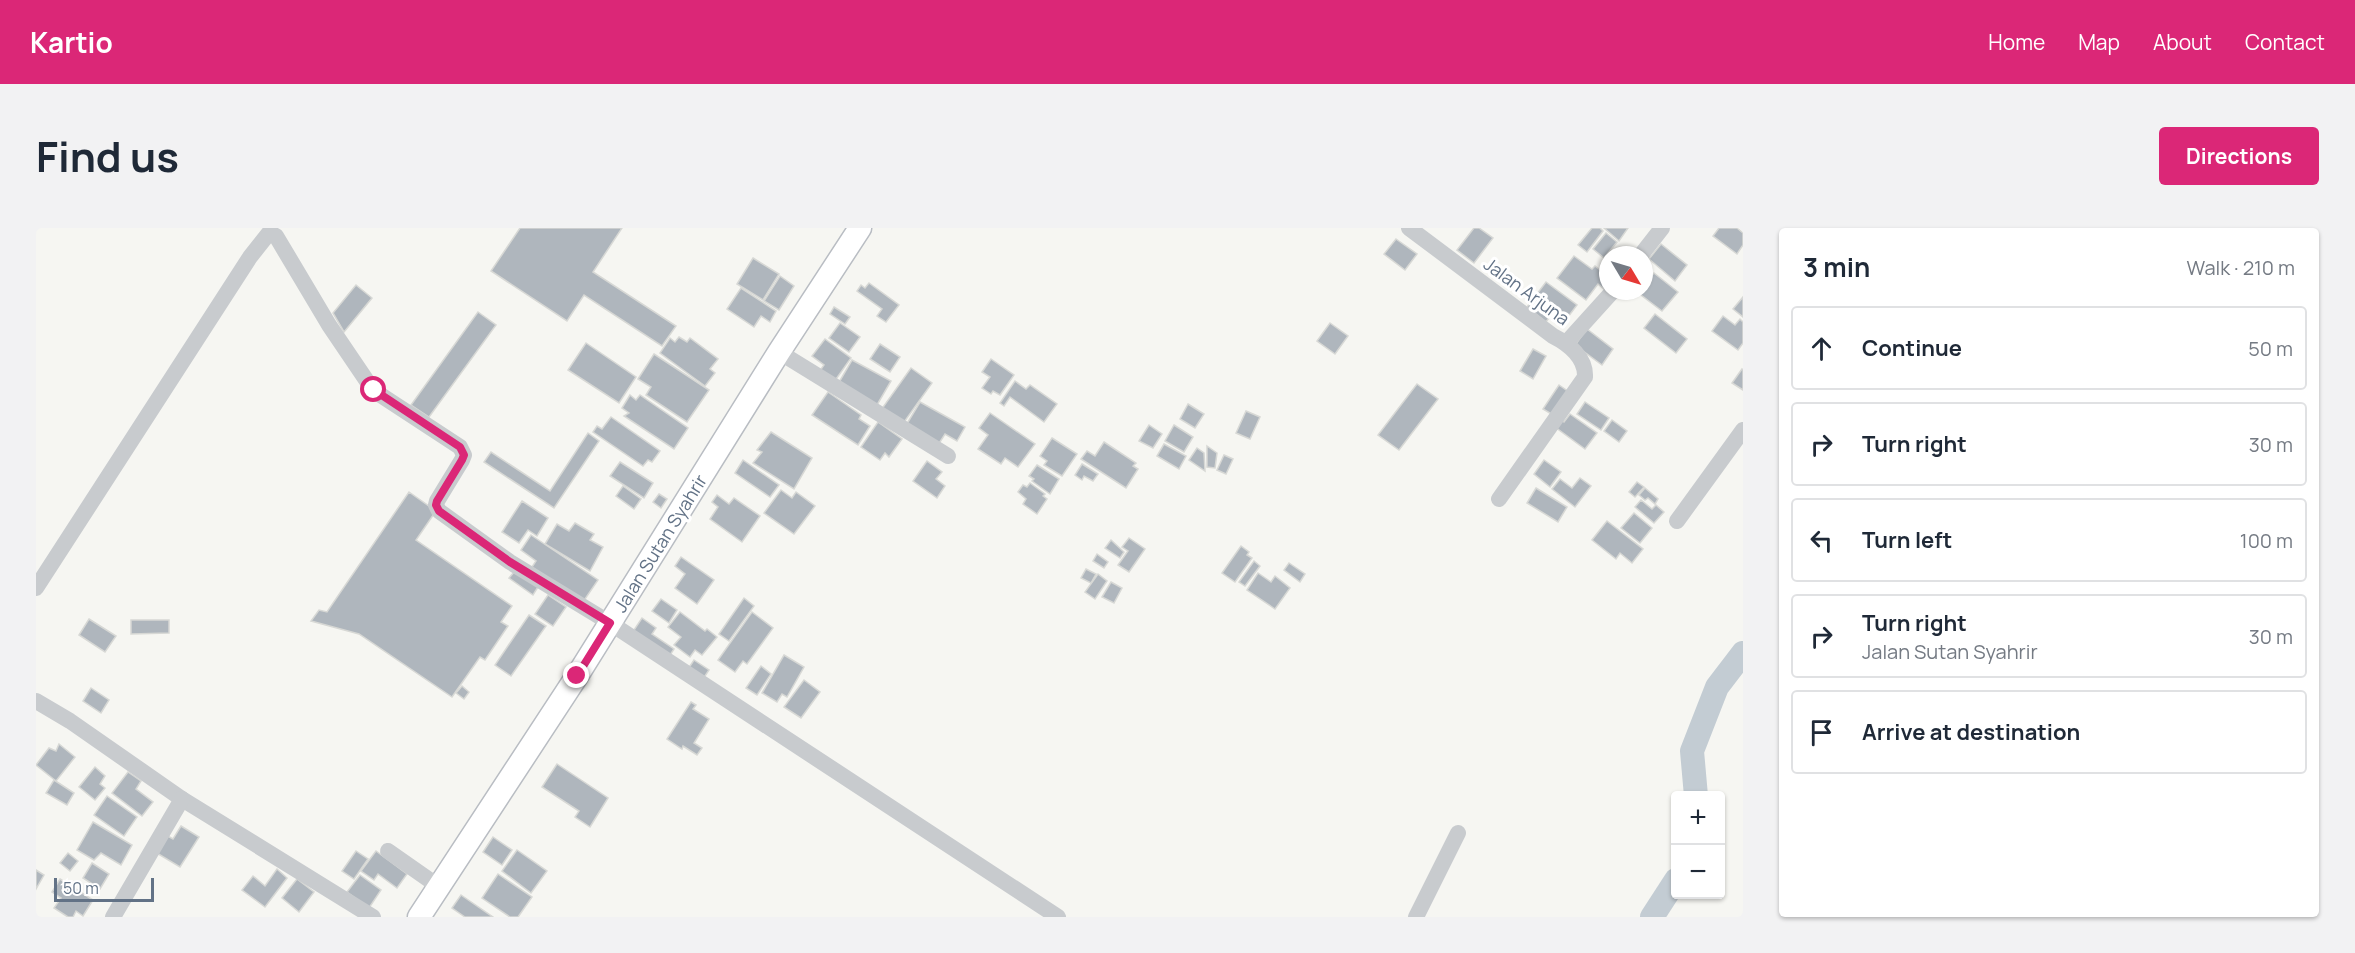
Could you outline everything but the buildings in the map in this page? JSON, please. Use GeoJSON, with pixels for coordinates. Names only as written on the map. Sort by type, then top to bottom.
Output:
{"type":"FeatureCollection","features":[{"type":"Feature","properties":{"kind":"street","name":"Jalan Sutan Syahrir"},"geometry":{"type":"LineString","coordinates":[[419,917],[610,623],[779,352],[860,228]]}},
{"type":"Feature","properties":{"kind":"street","name":"Jalan Arjuna"},"geometry":{"type":"LineString","coordinates":[[1410,228],[1553,336],[1566,343],[1605,300]]}},
{"type":"Feature","properties":{"kind":"street"},"geometry":{"type":"LineString","coordinates":[[1647,246],[1657,230]]}},
{"type":"Feature","properties":{"kind":"street"},"geometry":{"type":"LineString","coordinates":[[36,588],[250,257],[269,232],[276,236],[330,325],[374,390],[460,447],[462,460],[437,501],[437,509],[510,562],[610,623],[1058,917]]}},
{"type":"Feature","properties":{"kind":"street"},"geometry":{"type":"LineString","coordinates":[[1499,499],[1585,377],[1582,363],[1566,343]]}},
{"type":"Feature","properties":{"kind":"street"},"geometry":{"type":"LineString","coordinates":[[779,352],[948,456]]}},
{"type":"Feature","properties":{"kind":"street"},"geometry":{"type":"LineString","coordinates":[[1677,521],[1743,430]]}},
{"type":"Feature","properties":{"kind":"street"},"geometry":{"type":"LineString","coordinates":[[36,701],[70,721],[182,799],[373,917]]}},
{"type":"Feature","properties":{"kind":"street"},"geometry":{"type":"LineString","coordinates":[[113,917],[182,799]]}},
{"type":"Feature","properties":{"kind":"street"},"geometry":{"type":"LineString","coordinates":[[1416,917],[1458,833]]}},
{"type":"Feature","properties":{"kind":"street"},"geometry":{"type":"LineString","coordinates":[[388,851],[438,886]]}},
{"type":"Feature","properties":{"kind":"waterway"},"geometry":{"type":"LineString","coordinates":[[1696,791],[1692,751],[1717,687],[1743,653]]}},
{"type":"Feature","properties":{"kind":"waterway"},"geometry":{"type":"LineString","coordinates":[[1652,917],[1671,888]]}},
{"type":"Feature","properties":{"kind":"route"},"geometry":{"type":"LineString","coordinates":[[374,390],[383,399],[460,447],[464,455],[437,501],[439,511],[510,562],[610,623],[577,676]]}}]}
